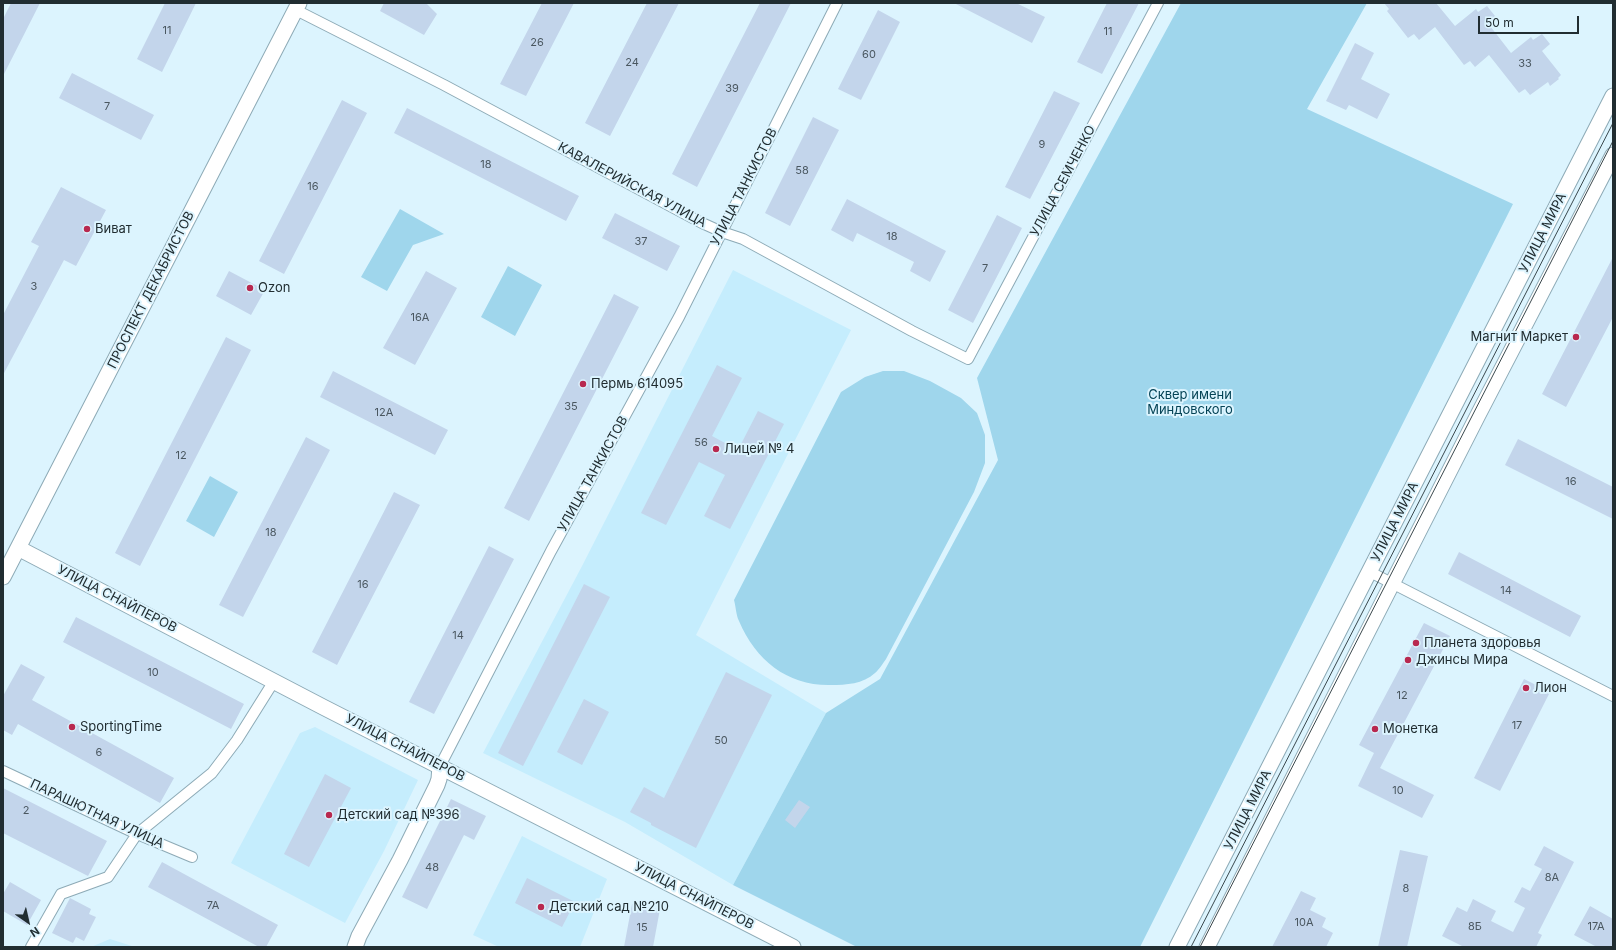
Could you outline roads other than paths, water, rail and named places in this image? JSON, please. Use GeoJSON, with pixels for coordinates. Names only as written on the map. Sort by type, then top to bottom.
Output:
{"type":"FeatureCollection","features":[{"type":"Feature","properties":{"kind":"main road","name":"ПРОСПЕКТ ДЕКАБРИСТОВ"},"geometry":{"type":"LineString","coordinates":[[3,577],[298,6]]}},
{"type":"Feature","properties":{"kind":"main road","name":"УЛИЦА МИРА"},"geometry":{"type":"LineString","coordinates":[[1177,947],[1613,96]]}},
{"type":"Feature","properties":{"kind":"main road","name":"УЛИЦА МИРА"},"geometry":{"type":"LineString","coordinates":[[1207,947],[1613,155]]}},
{"type":"Feature","properties":{"kind":"main road","name":"УЛИЦА СНАЙПЕРОВ"},"geometry":{"type":"LineString","coordinates":[[18,548],[793,947]]}},
{"type":"Feature","properties":{"kind":"main road","name":"УЛИЦА ТАНКИСТОВ"},"geometry":{"type":"LineString","coordinates":[[355,947],[359,936],[400,860],[437,785],[440,766]]}},
{"type":"Feature","properties":{"kind":"street","name":"УЛИЦА ТАНКИСТОВ"},"geometry":{"type":"LineString","coordinates":[[440,766],[552,551],[679,316],[837,3]]}},
{"type":"Feature","properties":{"kind":"street","name":"УЛИЦА СЕМЧЕНКО"},"geometry":{"type":"LineString","coordinates":[[968,359],[1158,3]]}},
{"type":"Feature","properties":{"kind":"street","name":"КАВАЛЕРИЙСКАЯ УЛИЦА"},"geometry":{"type":"LineString","coordinates":[[298,6],[702,223],[743,239],[912,331],[968,359]]}},
{"type":"Feature","properties":{"kind":"street"},"geometry":{"type":"LineString","coordinates":[[1370,572],[1613,696]]}},
{"type":"Feature","properties":{"kind":"street"},"geometry":{"type":"LineString","coordinates":[[31,947],[61,894],[108,877],[137,834],[212,773],[237,740],[274,681]]}},
{"type":"Feature","properties":{"kind":"street","name":"ПАРАШЮТНАЯ УЛИЦА"},"geometry":{"type":"LineString","coordinates":[[3,771],[137,834],[192,857]]}},
{"type":"Feature","properties":{"kind":"tram line"},"geometry":{"type":"LineString","coordinates":[[1191,947],[1613,123]]}},
{"type":"Feature","properties":{"kind":"tram line"},"geometry":{"type":"LineString","coordinates":[[1200,947],[1613,141]]}},
{"type":"Feature","properties":{"kind":"place","name":"Виват"},"geometry":{"type":"Point","coordinates":[87,229]}},
{"type":"Feature","properties":{"kind":"place","name":"Ozon"},"geometry":{"type":"Point","coordinates":[250,288]}},
{"type":"Feature","properties":{"kind":"place","name":"Магнит Маркет"},"geometry":{"type":"Point","coordinates":[1576,337]}},
{"type":"Feature","properties":{"kind":"place","name":"Пермь 614095"},"geometry":{"type":"Point","coordinates":[583,384]}},
{"type":"Feature","properties":{"kind":"place","name":"Лицей № 4"},"geometry":{"type":"Point","coordinates":[716,449]}},
{"type":"Feature","properties":{"kind":"place","name":"Планета здоровья"},"geometry":{"type":"Point","coordinates":[1416,643]}},
{"type":"Feature","properties":{"kind":"place","name":"Джинсы Мира"},"geometry":{"type":"Point","coordinates":[1408,660]}},
{"type":"Feature","properties":{"kind":"place","name":"Лион"},"geometry":{"type":"Point","coordinates":[1526,688]}},
{"type":"Feature","properties":{"kind":"place","name":"SportingTime"},"geometry":{"type":"Point","coordinates":[72,727]}},
{"type":"Feature","properties":{"kind":"place","name":"Монетка"},"geometry":{"type":"Point","coordinates":[1375,729]}},
{"type":"Feature","properties":{"kind":"place","name":"Детский сад №396"},"geometry":{"type":"Point","coordinates":[329,815]}},
{"type":"Feature","properties":{"kind":"place","name":"Детский сад №210"},"geometry":{"type":"Point","coordinates":[541,907]}},
{"type":"Feature","properties":{"kind":"park label","name":"Сквер имени Миндовского"},"geometry":{"type":"Point","coordinates":[1190,402]}}]}
